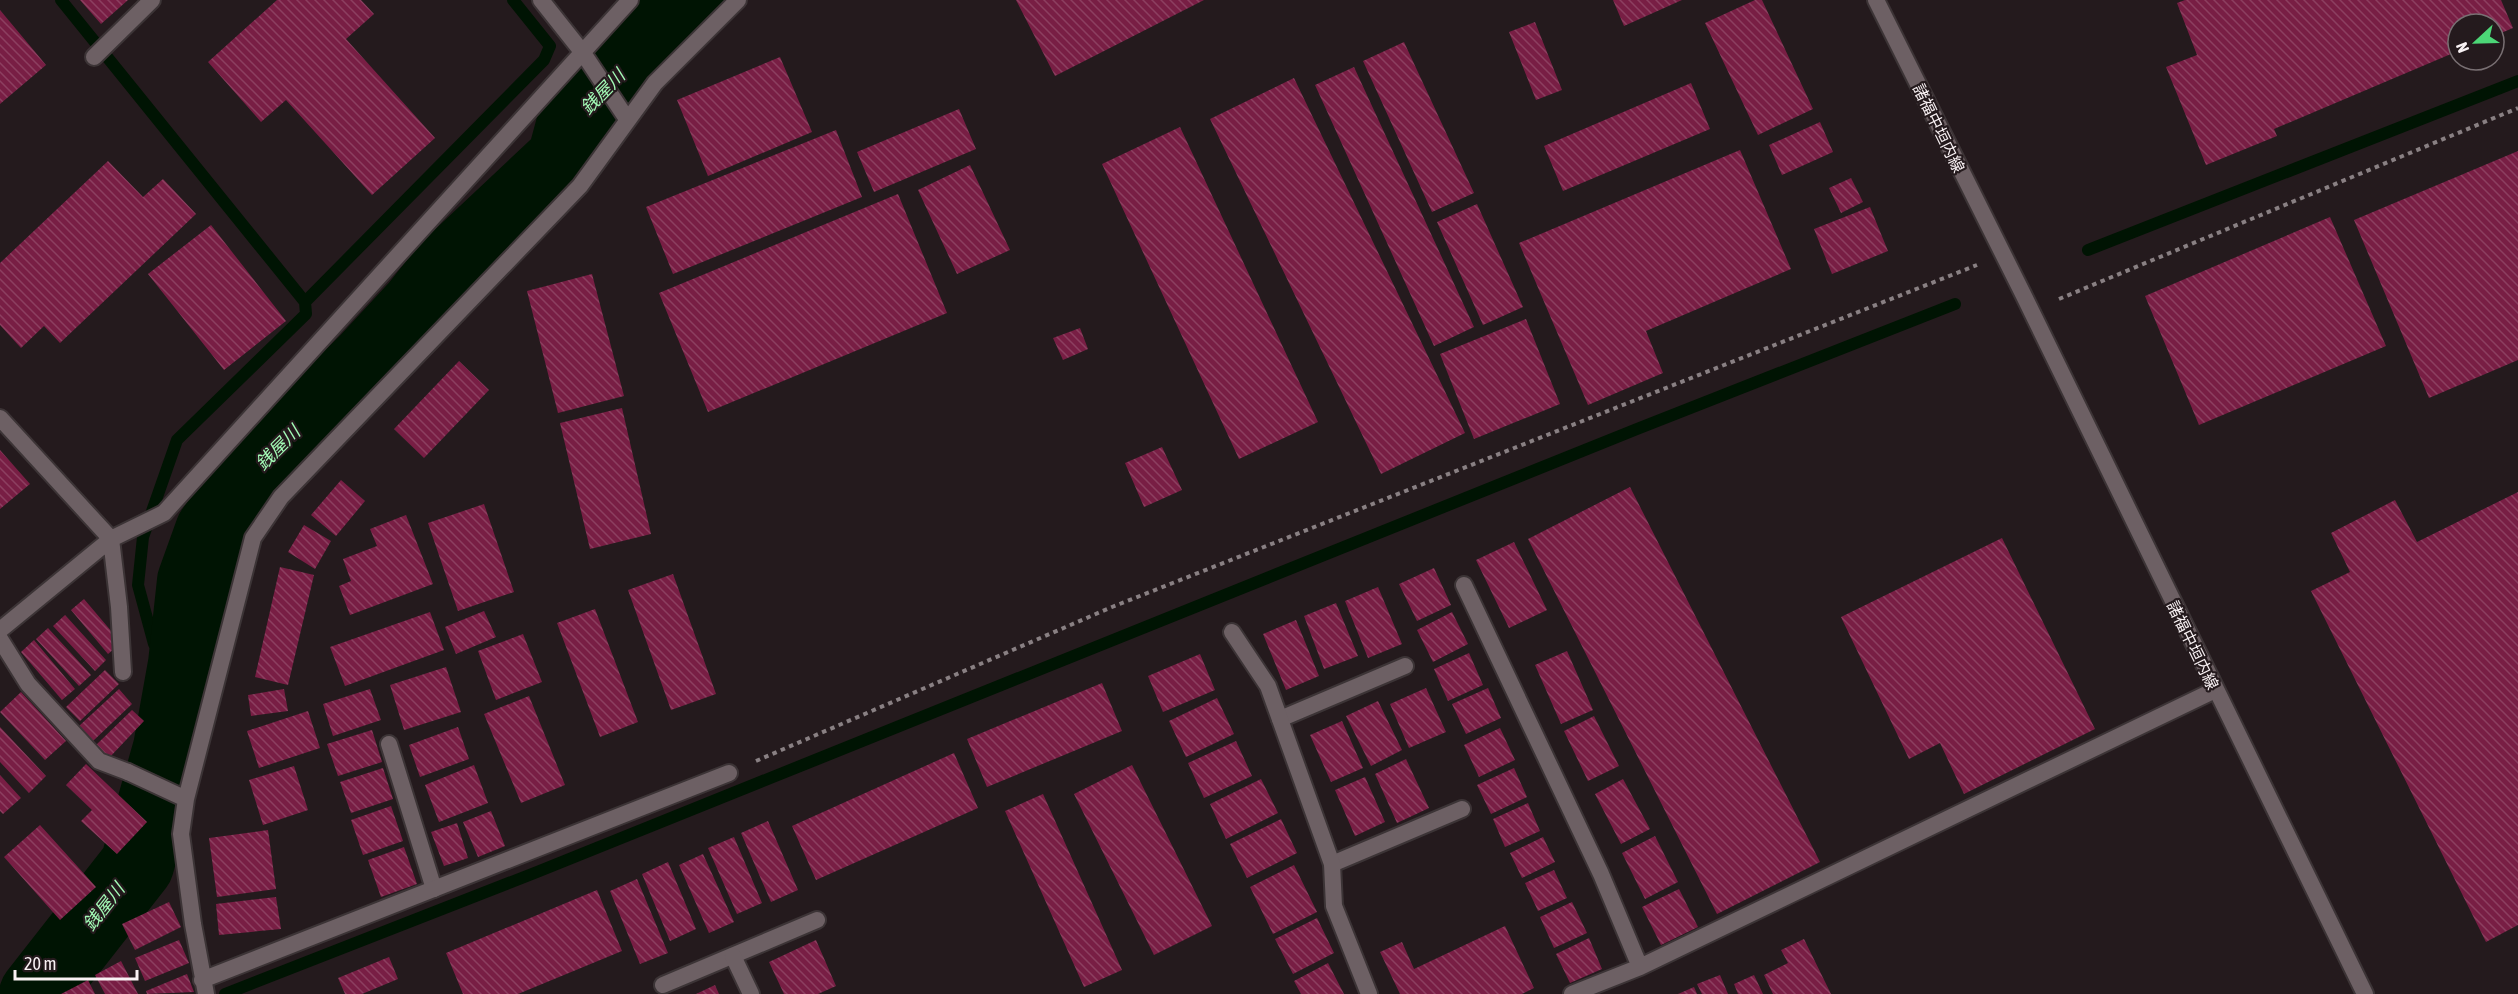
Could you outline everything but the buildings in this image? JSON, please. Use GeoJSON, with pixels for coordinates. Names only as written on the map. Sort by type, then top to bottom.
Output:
{"type":"FeatureCollection","features":[{"type":"Feature","properties":{"kind":"street"},"geometry":{"type":"LineString","coordinates":[[94,57],[152,0]]}},
{"type":"Feature","properties":{"kind":"street"},"geometry":{"type":"LineString","coordinates":[[541,0],[583,53],[627,119]]}},
{"type":"Feature","properties":{"kind":"street"},"geometry":{"type":"LineString","coordinates":[[0,630],[111,539],[164,513],[630,0]]}},
{"type":"Feature","properties":{"kind":"street"},"geometry":{"type":"LineString","coordinates":[[729,772],[434,889],[204,988],[181,834],[186,799],[253,538],[281,497],[580,186],[655,83],[738,0]]}},
{"type":"Feature","properties":{"kind":"street","name":"諸福中垣内線"},"geometry":{"type":"LineString","coordinates":[[1875,0],[2023,294],[2215,690],[2366,994]]}},
{"type":"Feature","properties":{"kind":"street"},"geometry":{"type":"LineString","coordinates":[[0,418],[111,539],[119,607],[123,672]]}},
{"type":"Feature","properties":{"kind":"street"},"geometry":{"type":"LineString","coordinates":[[1464,585],[1601,874],[1640,967]]}},
{"type":"Feature","properties":{"kind":"street"},"geometry":{"type":"LineString","coordinates":[[1232,632],[1268,686],[1332,864],[1334,906],[1369,994]]}},
{"type":"Feature","properties":{"kind":"street"},"geometry":{"type":"LineString","coordinates":[[0,639],[28,684],[99,761],[186,799]]}},
{"type":"Feature","properties":{"kind":"street"},"geometry":{"type":"LineString","coordinates":[[1280,719],[1405,666]]}},
{"type":"Feature","properties":{"kind":"street"},"geometry":{"type":"LineString","coordinates":[[1572,994],[1640,967],[2215,690]]}},
{"type":"Feature","properties":{"kind":"street"},"geometry":{"type":"LineString","coordinates":[[389,744],[434,889]]}},
{"type":"Feature","properties":{"kind":"street"},"geometry":{"type":"LineString","coordinates":[[1332,864],[1462,809]]}},
{"type":"Feature","properties":{"kind":"street"},"geometry":{"type":"LineString","coordinates":[[663,985],[817,920]]}},
{"type":"Feature","properties":{"kind":"street"},"geometry":{"type":"LineString","coordinates":[[734,956],[751,994]]}},
{"type":"Feature","properties":{"kind":"path"},"geometry":{"type":"LineString","coordinates":[[2055,300],[2518,108]]}},
{"type":"Feature","properties":{"kind":"path"},"geometry":{"type":"LineString","coordinates":[[729,772],[1112,607],[2003,255]]}},
{"type":"Feature","properties":{"kind":"waterway"},"geometry":{"type":"LineString","coordinates":[[61,0],[305,302]]}},
{"type":"Feature","properties":{"kind":"waterway"},"geometry":{"type":"LineString","coordinates":[[185,664],[154,644],[138,585],[143,537],[177,440],[306,314],[305,302],[544,60],[550,46],[513,0]]}},
{"type":"Feature","properties":{"kind":"waterway","name":"銭屋川"},"geometry":{"type":"LineString","coordinates":[[36,994],[137,865],[170,748],[185,664],[194,581],[212,531],[253,473],[367,361],[417,307],[447,269],[564,159],[574,122],[691,0]]}},
{"type":"Feature","properties":{"kind":"waterway"},"geometry":{"type":"LineString","coordinates":[[2088,250],[2518,81]]}},
{"type":"Feature","properties":{"kind":"waterway"},"geometry":{"type":"LineString","coordinates":[[225,994],[537,872],[1637,429],[1955,304]]}}]}
